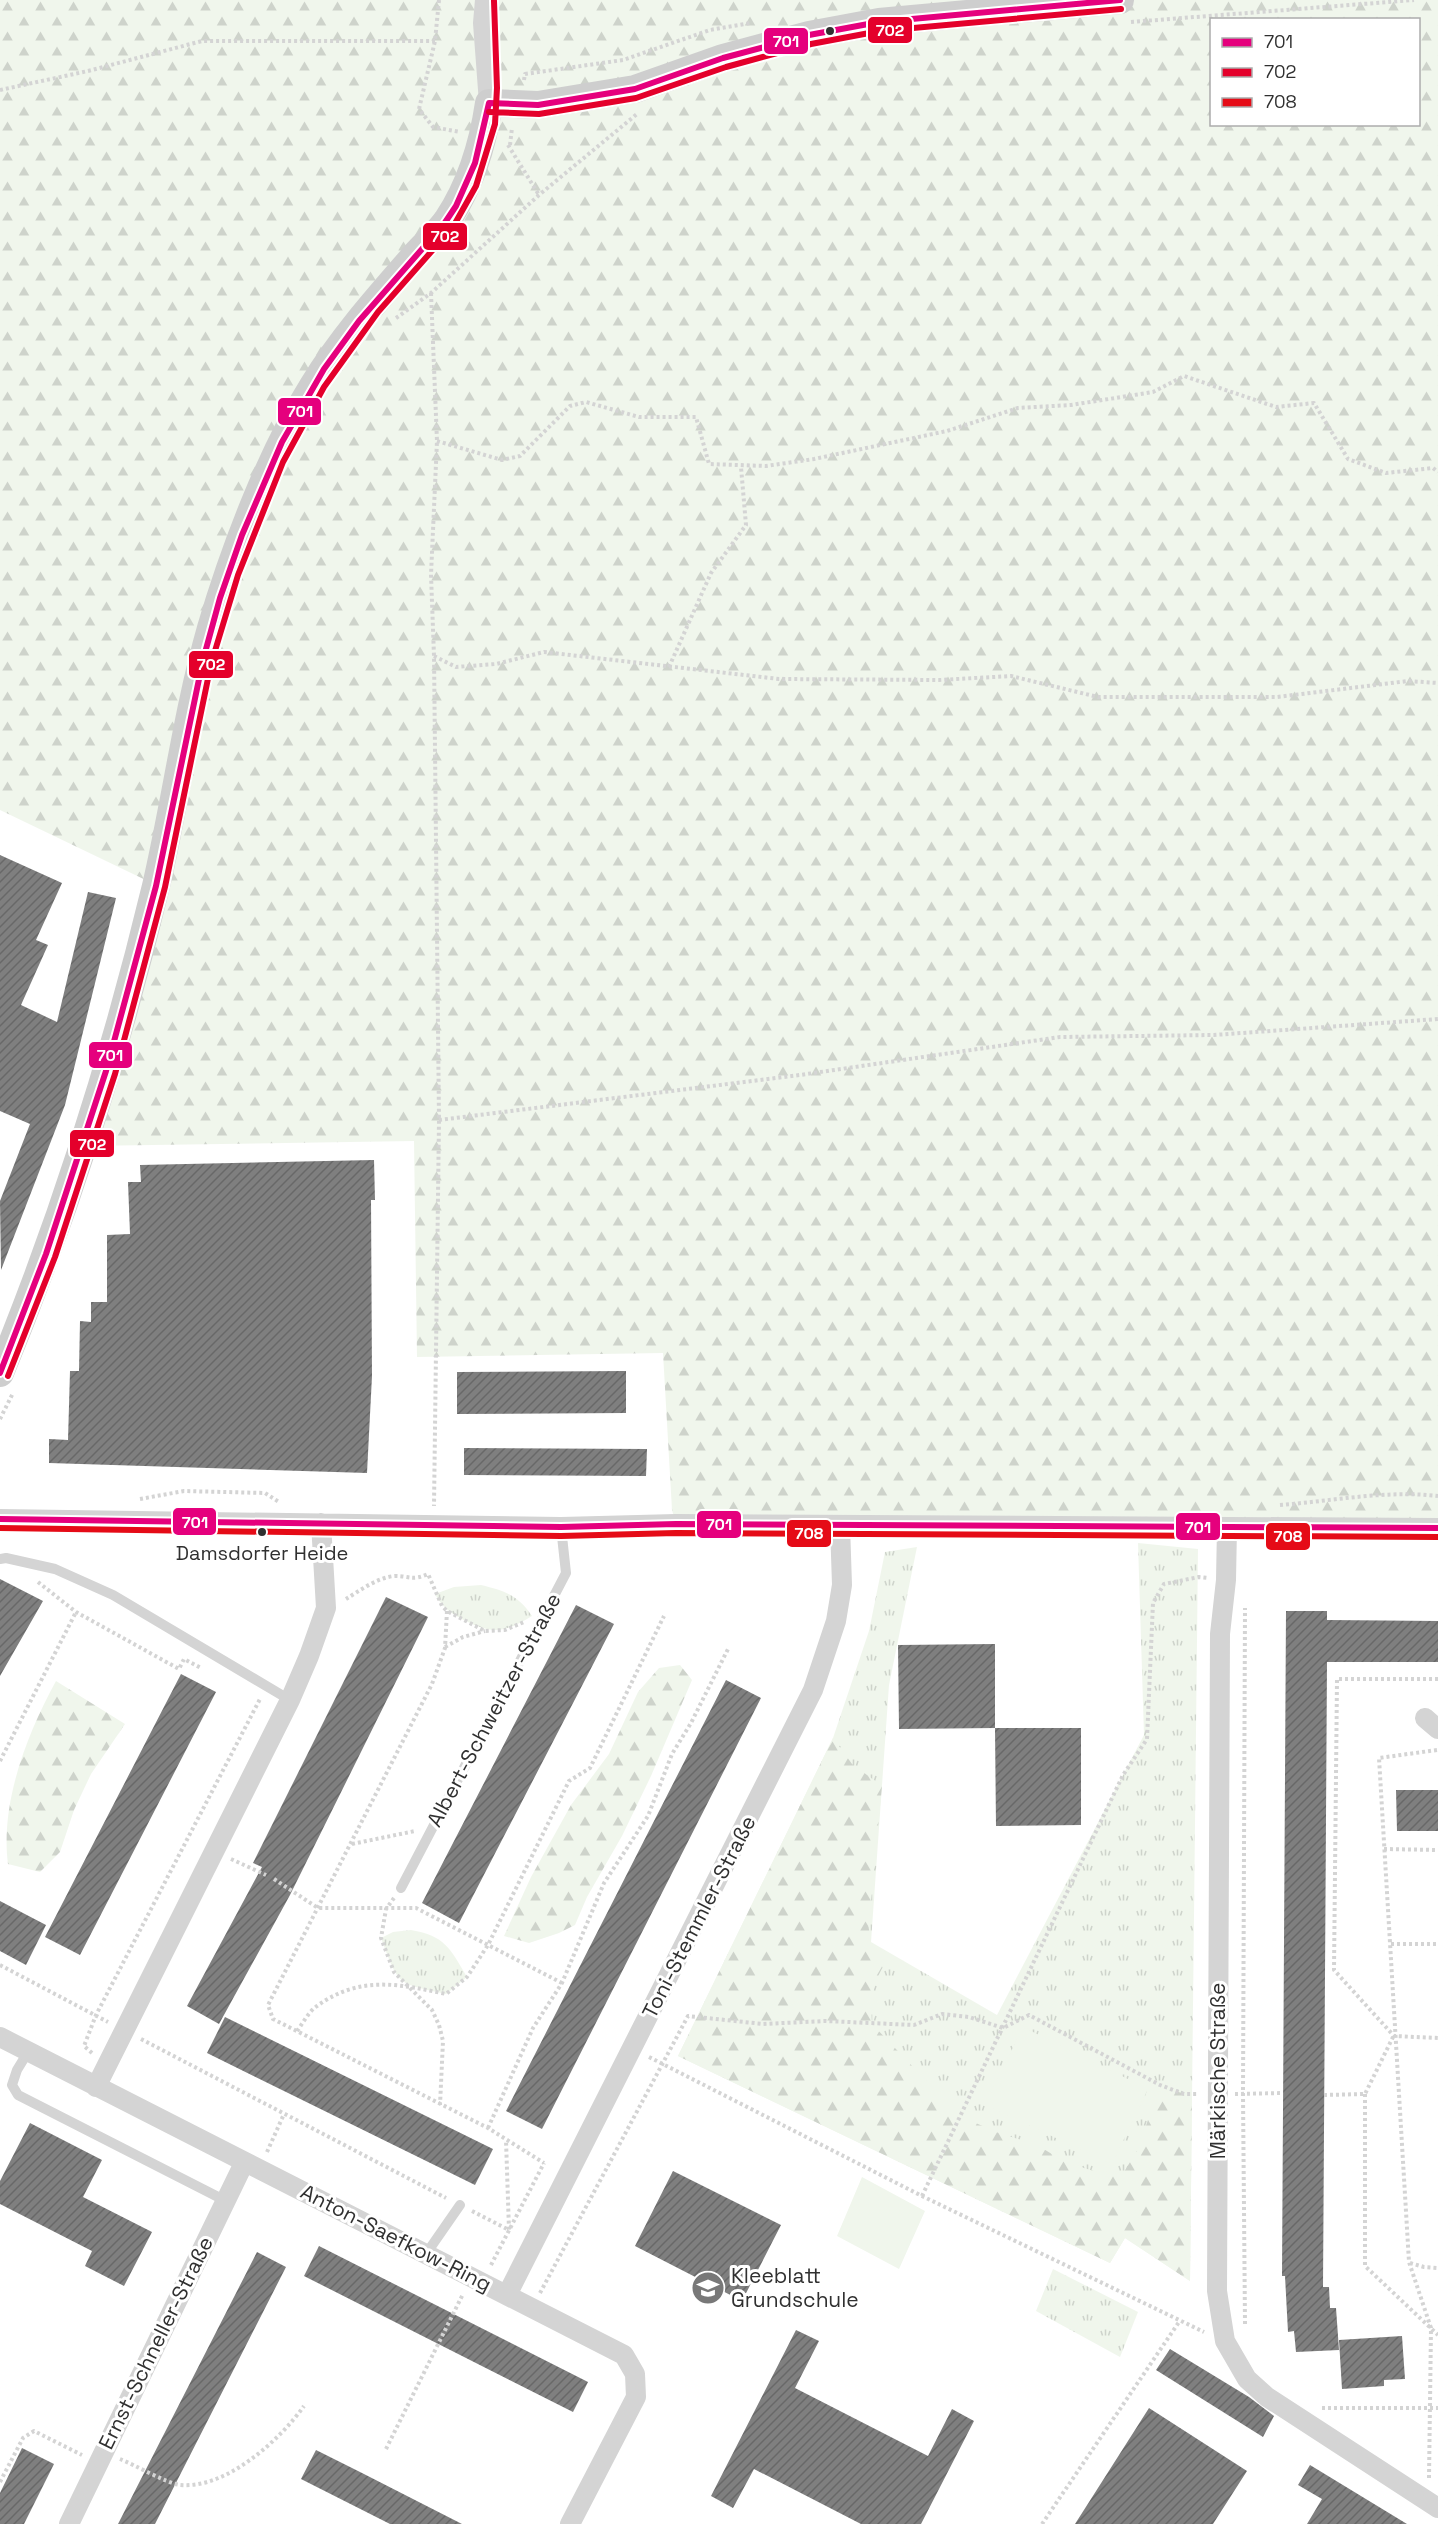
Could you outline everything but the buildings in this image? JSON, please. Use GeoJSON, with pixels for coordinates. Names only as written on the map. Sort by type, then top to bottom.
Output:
{"type":"FeatureCollection","features":[{"type":"Feature","properties":{"kind":"street"},"geometry":{"type":"LineString","coordinates":[[8,1381],[91,1123],[121,1020],[156,885],[211,628],[244,534],[274,460],[313,386],[351,333],[412,258],[446,222],[497,141],[502,103],[483,23],[485,0]]}},
{"type":"Feature","properties":{"kind":"street"},"geometry":{"type":"LineString","coordinates":[[502,103],[538,105],[635,89],[723,58],[798,38],[879,22],[1124,11]]}},
{"type":"Feature","properties":{"kind":"street"},"geometry":{"type":"LineString","coordinates":[[0,1519],[561,1527],[676,1524],[1438,1528]]}},
{"type":"Feature","properties":{"kind":"street"},"geometry":{"type":"LineString","coordinates":[[96,2087],[290,1700],[309,1656],[326,1608],[321,1523]]}},
{"type":"Feature","properties":{"kind":"street","name":"Toni-Stemmler-Straße"},"geometry":{"type":"LineString","coordinates":[[507,2295],[813,1690],[836,1621],[842,1585],[840,1525]]}},
{"type":"Feature","properties":{"kind":"street","name":"Märkische Straße"},"geometry":{"type":"LineString","coordinates":[[1227,1527],[1226,1580],[1220,1634],[1217,2291],[1225,2341],[1247,2379],[1267,2397],[1434,2505]]}},
{"type":"Feature","properties":{"kind":"street","name":"Anton-Saefkow-Ring"},"geometry":{"type":"LineString","coordinates":[[0,2037],[618,2351],[628,2360],[635,2374],[637,2389],[633,2404],[570,2524]]}},
{"type":"Feature","properties":{"kind":"street","name":"Ernst-Schneller-Straße"},"geometry":{"type":"LineString","coordinates":[[69,2524],[226,2201],[251,2166]]}},
{"type":"Feature","properties":{"kind":"lane","name":"Albert-Schweitzer-Straße"},"geometry":{"type":"LineString","coordinates":[[401,1888],[566,1573],[561,1527]]}},
{"type":"Feature","properties":{"kind":"lane"},"geometry":{"type":"LineString","coordinates":[[3,1559],[55,1569],[113,1595],[290,1700]]}},
{"type":"Feature","properties":{"kind":"lane"},"geometry":{"type":"LineString","coordinates":[[28,2052],[17,2070],[12,2085],[18,2095],[31,2104],[226,2201]]}},
{"type":"Feature","properties":{"kind":"lane"},"geometry":{"type":"LineString","coordinates":[[0,2088],[12,2085]]}},
{"type":"Feature","properties":{"kind":"lane"},"geometry":{"type":"LineString","coordinates":[[426,2254],[460,2205]]}},
{"type":"Feature","properties":{"kind":"path"},"geometry":{"type":"LineString","coordinates":[[439,0],[435,41],[419,109],[433,127],[497,141],[539,195]]}},
{"type":"Feature","properties":{"kind":"path"},"geometry":{"type":"LineString","coordinates":[[1124,11],[1414,0]]}},
{"type":"Feature","properties":{"kind":"path"},"geometry":{"type":"LineString","coordinates":[[497,141],[502,103],[525,74],[623,60],[710,30],[757,22]]}},
{"type":"Feature","properties":{"kind":"path"},"geometry":{"type":"LineString","coordinates":[[0,90],[88,71],[202,41],[435,41]]}},
{"type":"Feature","properties":{"kind":"path"},"geometry":{"type":"LineString","coordinates":[[392,321],[431,293],[539,195],[639,112]]}},
{"type":"Feature","properties":{"kind":"path"},"geometry":{"type":"LineString","coordinates":[[431,293],[437,441],[431,575],[440,1120],[435,1524]]}},
{"type":"Feature","properties":{"kind":"path"},"geometry":{"type":"LineString","coordinates":[[437,441],[502,460],[520,456],[570,406],[586,402],[639,417],[696,417],[709,464],[741,467],[766,466],[814,459],[947,432],[1018,408],[1071,405],[1153,392],[1184,376],[1276,407],[1314,403],[1348,459],[1386,473],[1432,468],[1438,472]]}},
{"type":"Feature","properties":{"kind":"path"},"geometry":{"type":"LineString","coordinates":[[669,667],[711,573],[746,525],[741,467]]}},
{"type":"Feature","properties":{"kind":"path"},"geometry":{"type":"LineString","coordinates":[[434,656],[456,667],[496,664],[544,652],[779,679],[939,680],[1011,676],[1098,697],[1277,697],[1408,681],[1438,683]]}},
{"type":"Feature","properties":{"kind":"path"},"geometry":{"type":"LineString","coordinates":[[440,1120],[800,1075],[1060,1036],[1214,1035],[1438,1019]]}},
{"type":"Feature","properties":{"kind":"path"},"geometry":{"type":"LineString","coordinates":[[0,1419],[8,1381]]}},
{"type":"Feature","properties":{"kind":"path"},"geometry":{"type":"LineString","coordinates":[[3,1559],[76,1612],[179,1669],[184,1659],[203,1669]]}},
{"type":"Feature","properties":{"kind":"path"},"geometry":{"type":"LineString","coordinates":[[326,1608],[393,1576],[416,1580],[428,1574],[435,1594],[447,1611],[484,1631]]}},
{"type":"Feature","properties":{"kind":"path"},"geometry":{"type":"LineString","coordinates":[[922,2196],[1123,1775],[1147,1739],[1153,1603],[1164,1584],[1199,1577],[1226,1580]]}},
{"type":"Feature","properties":{"kind":"path"},"geometry":{"type":"LineString","coordinates":[[1245,1598],[1243,2094],[1245,2332]]}},
{"type":"Feature","properties":{"kind":"path"},"geometry":{"type":"LineString","coordinates":[[447,1611],[445,1647],[432,1684],[268,2005],[273,2019],[488,2128],[569,2176]]}},
{"type":"Feature","properties":{"kind":"path"},"geometry":{"type":"LineString","coordinates":[[0,1761],[76,1612]]}},
{"type":"Feature","properties":{"kind":"path"},"geometry":{"type":"LineString","coordinates":[[445,1647],[463,1637],[484,1631],[505,1630],[532,1616],[542,1620]]}},
{"type":"Feature","properties":{"kind":"path"},"geometry":{"type":"LineString","coordinates":[[297,2031],[316,2006],[350,1988],[380,1983],[406,1985],[446,1994],[467,1977],[488,1945],[569,1781],[590,1768],[664,1616]]}},
{"type":"Feature","properties":{"kind":"path"},"geometry":{"type":"LineString","coordinates":[[488,2128],[533,2028],[562,1983],[604,1883],[648,1816],[672,1754],[692,1723],[729,1647]]}},
{"type":"Feature","properties":{"kind":"path"},"geometry":{"type":"LineString","coordinates":[[1438,1679],[1337,1678],[1334,1970],[1394,2036],[1438,2038]]}},
{"type":"Feature","properties":{"kind":"path"},"geometry":{"type":"LineString","coordinates":[[106,2065],[84,2046],[96,2016],[266,1686]]}},
{"type":"Feature","properties":{"kind":"path"},"geometry":{"type":"LineString","coordinates":[[250,1694],[260,1699]]}},
{"type":"Feature","properties":{"kind":"path"},"geometry":{"type":"LineString","coordinates":[[1434,2505],[1429,2408],[1431,2403],[1431,2328],[1409,2262],[1379,1758],[1438,1750]]}},
{"type":"Feature","properties":{"kind":"path"},"geometry":{"type":"LineString","coordinates":[[352,1844],[408,1831],[431,1830]]}},
{"type":"Feature","properties":{"kind":"path"},"geometry":{"type":"LineString","coordinates":[[1383,1849],[1438,1850]]}},
{"type":"Feature","properties":{"kind":"path"},"geometry":{"type":"LineString","coordinates":[[214,1850],[266,1875]]}},
{"type":"Feature","properties":{"kind":"path"},"geometry":{"type":"LineString","coordinates":[[274,1879],[318,1908],[416,1908],[562,1983]]}},
{"type":"Feature","properties":{"kind":"path"},"geometry":{"type":"LineString","coordinates":[[401,1888],[386,1909],[381,1938],[394,1972],[432,2010],[439,2025],[443,2041],[440,2105]]}},
{"type":"Feature","properties":{"kind":"path"},"geometry":{"type":"LineString","coordinates":[[1391,1944],[1438,1944]]}},
{"type":"Feature","properties":{"kind":"path"},"geometry":{"type":"LineString","coordinates":[[0,1965],[509,2230]]}},
{"type":"Feature","properties":{"kind":"path"},"geometry":{"type":"LineString","coordinates":[[538,2296],[688,2016],[763,2024],[826,2021],[914,2025],[942,2014],[969,2017],[1003,2028],[1029,2015],[1160,2085],[1184,2094],[1283,2093]]}},
{"type":"Feature","properties":{"kind":"path"},"geometry":{"type":"LineString","coordinates":[[1394,2036],[1365,2094],[1365,2266],[1438,2335]]}},
{"type":"Feature","properties":{"kind":"path"},"geometry":{"type":"LineString","coordinates":[[633,2048],[922,2196],[1179,2322],[1042,2524]]}},
{"type":"Feature","properties":{"kind":"path"},"geometry":{"type":"LineString","coordinates":[[1324,2095],[1365,2094]]}},
{"type":"Feature","properties":{"kind":"path"},"geometry":{"type":"LineString","coordinates":[[251,2166],[284,2114]]}},
{"type":"Feature","properties":{"kind":"path"},"geometry":{"type":"LineString","coordinates":[[506,2140],[509,2230]]}},
{"type":"Feature","properties":{"kind":"path"},"geometry":{"type":"LineString","coordinates":[[386,2449],[477,2280],[509,2230],[544,2163]]}},
{"type":"Feature","properties":{"kind":"path"},"geometry":{"type":"LineString","coordinates":[[1409,2262],[1424,2267],[1438,2268]]}},
{"type":"Feature","properties":{"kind":"path"},"geometry":{"type":"LineString","coordinates":[[0,2482],[23,2438],[33,2431],[178,2485],[201,2484],[220,2479],[239,2468],[290,2426],[304,2406]]}},
{"type":"Feature","properties":{"kind":"path"},"geometry":{"type":"LineString","coordinates":[[1285,2408],[1438,2409]]}},
{"type":"Feature","properties":{"kind":"green space"},"geometry":{"type":"Polygon","coordinates":[[[0,0],[1438,0],[1438,1518],[840,1525],[676,1524],[672,1510],[663,1353],[417,1357],[414,1141],[84,1146],[156,885],[0,810],[0,0]]]}},
{"type":"Feature","properties":{"kind":"green space"},"geometry":{"type":"Polygon","coordinates":[[[1138,1543],[1198,1549],[1190,2281],[1125,2238],[1110,2263],[678,2056],[833,1738],[869,1631],[885,1552],[917,1547],[889,1685],[871,1942],[997,2015],[1144,1735],[1138,1543]]]}},
{"type":"Feature","properties":{"kind":"green space"},"geometry":{"type":"Polygon","coordinates":[[[481,1585],[510,1595],[522,1603],[532,1616],[515,1626],[492,1630],[466,1621],[452,1613],[444,1607],[435,1594],[454,1587],[481,1585]]]}},
{"type":"Feature","properties":{"kind":"green space"},"geometry":{"type":"Polygon","coordinates":[[[680,1665],[692,1680],[651,1776],[622,1836],[587,1897],[575,1925],[529,1943],[504,1936],[531,1877],[571,1805],[609,1754],[638,1692],[659,1668],[680,1665]]]}},
{"type":"Feature","properties":{"kind":"green space"},"geometry":{"type":"Polygon","coordinates":[[[56,1681],[125,1724],[91,1774],[74,1810],[60,1852],[40,1872],[8,1864],[8,1817],[12,1793],[26,1746],[56,1681]]]}},
{"type":"Feature","properties":{"kind":"green space"},"geometry":{"type":"Polygon","coordinates":[[[833,1738],[852,1764],[882,1786],[867,1943],[890,1956],[874,1988],[872,2024],[960,2116],[996,2132],[1037,2145],[1065,2162],[1100,2173],[1124,2172],[1138,2149],[1160,2085],[1184,2094],[1192,2094],[1190,2281],[1125,2238],[1110,2263],[678,2056],[833,1738]]]}},
{"type":"Feature","properties":{"kind":"green space"},"geometry":{"type":"Polygon","coordinates":[[[411,1930],[432,1936],[445,1945],[467,1977],[446,1994],[417,1987],[401,1980],[396,1974],[381,1938],[393,1932],[411,1930]]]}},
{"type":"Feature","properties":{"kind":"green space"},"geometry":{"type":"Polygon","coordinates":[[[1023,2027],[1148,2089],[1112,2164],[985,2105],[1023,2027]]]}},
{"type":"Feature","properties":{"kind":"green space"},"geometry":{"type":"Polygon","coordinates":[[[862,2177],[925,2211],[899,2269],[837,2236],[862,2177]]]}},
{"type":"Feature","properties":{"kind":"green space"},"geometry":{"type":"Polygon","coordinates":[[[1053,2269],[1138,2312],[1120,2357],[1036,2311],[1053,2269]]]}},
{"type":"Feature","properties":{"kind":"transit line","name":"701"},"geometry":{"type":"LineString","coordinates":[[0,1373],[46,1254],[106,1071],[156,886],[203,660],[220,598],[242,535],[282,442],[324,369],[359,321],[444,224],[456,206],[475,163],[489,103],[538,105],[635,89],[723,58],[809,35],[879,22],[1120,0]]}},
{"type":"Feature","properties":{"kind":"transit line","name":"702"},"geometry":{"type":"LineString","coordinates":[[8,1376],[55,1257],[115,1074],[165,887],[211,664],[238,575],[283,462],[324,387],[378,312],[453,227],[476,186],[495,124],[497,88],[494,1]]}},
{"type":"Feature","properties":{"kind":"transit line","name":"702"},"geometry":{"type":"LineString","coordinates":[[489,112],[539,114],[636,98],[726,67],[811,44],[880,31],[1121,9]]}},
{"type":"Feature","properties":{"kind":"transit line","name":"701"},"geometry":{"type":"LineString","coordinates":[[0,1519],[561,1527],[676,1524],[1438,1528]]}},
{"type":"Feature","properties":{"kind":"transit line","name":"708"},"geometry":{"type":"LineString","coordinates":[[0,1528],[561,1536],[676,1533],[1438,1537]]}},
{"type":"Feature","properties":{"kind":"place","name":"Damsdorfer Heide"},"geometry":{"type":"Point","coordinates":[262,1532]}},
{"type":"Feature","properties":{"kind":"place","name":"Kleeblatt Grundschule"},"geometry":{"type":"Point","coordinates":[708,2288]}}]}
